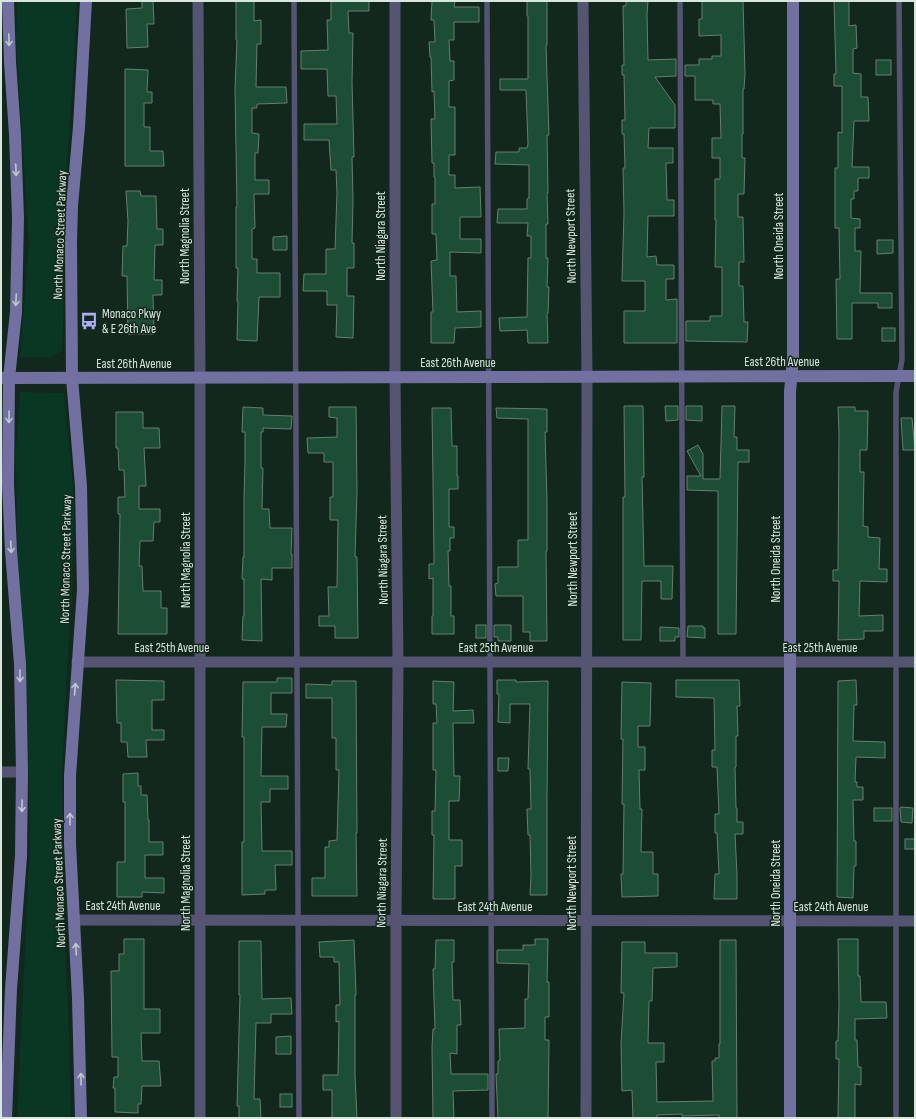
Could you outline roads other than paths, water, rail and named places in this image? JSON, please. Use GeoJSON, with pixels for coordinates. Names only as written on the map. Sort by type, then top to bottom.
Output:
{"type":"FeatureCollection","features":[{"type":"Feature","properties":{"kind":"main road"},"geometry":{"type":"LineString","coordinates":[[6,1118],[11,989],[21,856],[22,772],[20,664],[11,551],[5,378],[16,312],[18,218],[8,1]]}},
{"type":"Feature","properties":{"kind":"main road","name":"North Monaco Street Parkway"},"geometry":{"type":"LineString","coordinates":[[81,1118],[79,1005],[70,844],[70,776],[83,590],[81,486],[72,378],[72,206],[79,127],[86,1]]}},
{"type":"Feature","properties":{"kind":"main road","name":"North Oneida Street"},"geometry":{"type":"LineString","coordinates":[[790,1118],[790,392],[793,358],[793,1]]}},
{"type":"Feature","properties":{"kind":"main road","name":"East 26th Avenue"},"geometry":{"type":"LineString","coordinates":[[5,378],[915,376]]}},
{"type":"Feature","properties":{"kind":"street","name":"North Magnolia Street"},"geometry":{"type":"LineString","coordinates":[[198,1],[200,377],[200,1118]]}},
{"type":"Feature","properties":{"kind":"street","name":"North Niagara Street"},"geometry":{"type":"LineString","coordinates":[[396,1],[395,377],[398,662],[396,1118]]}},
{"type":"Feature","properties":{"kind":"street","name":"North Newport Street"},"geometry":{"type":"LineString","coordinates":[[583,1],[587,377],[586,1118]]}},
{"type":"Feature","properties":{"kind":"street","name":"East 25th Avenue"},"geometry":{"type":"LineString","coordinates":[[77,662],[915,662]]}},
{"type":"Feature","properties":{"kind":"street"},"geometry":{"type":"LineString","coordinates":[[1,772],[22,772]]}},
{"type":"Feature","properties":{"kind":"street","name":"East 24th Avenue"},"geometry":{"type":"LineString","coordinates":[[74,920],[915,921]]}},
{"type":"Feature","properties":{"kind":"lane"},"geometry":{"type":"LineString","coordinates":[[294,1],[299,1118]]}},
{"type":"Feature","properties":{"kind":"lane"},"geometry":{"type":"LineString","coordinates":[[487,1],[492,1118]]}},
{"type":"Feature","properties":{"kind":"lane"},"geometry":{"type":"LineString","coordinates":[[680,1],[683,662]]}},
{"type":"Feature","properties":{"kind":"lane"},"geometry":{"type":"LineString","coordinates":[[896,1118],[896,392],[902,352],[898,1]]}},
{"type":"Feature","properties":{"kind":"place","name":"Monaco Pkwy & E 26th Ave"},"geometry":{"type":"Point","coordinates":[89,321]}}]}
